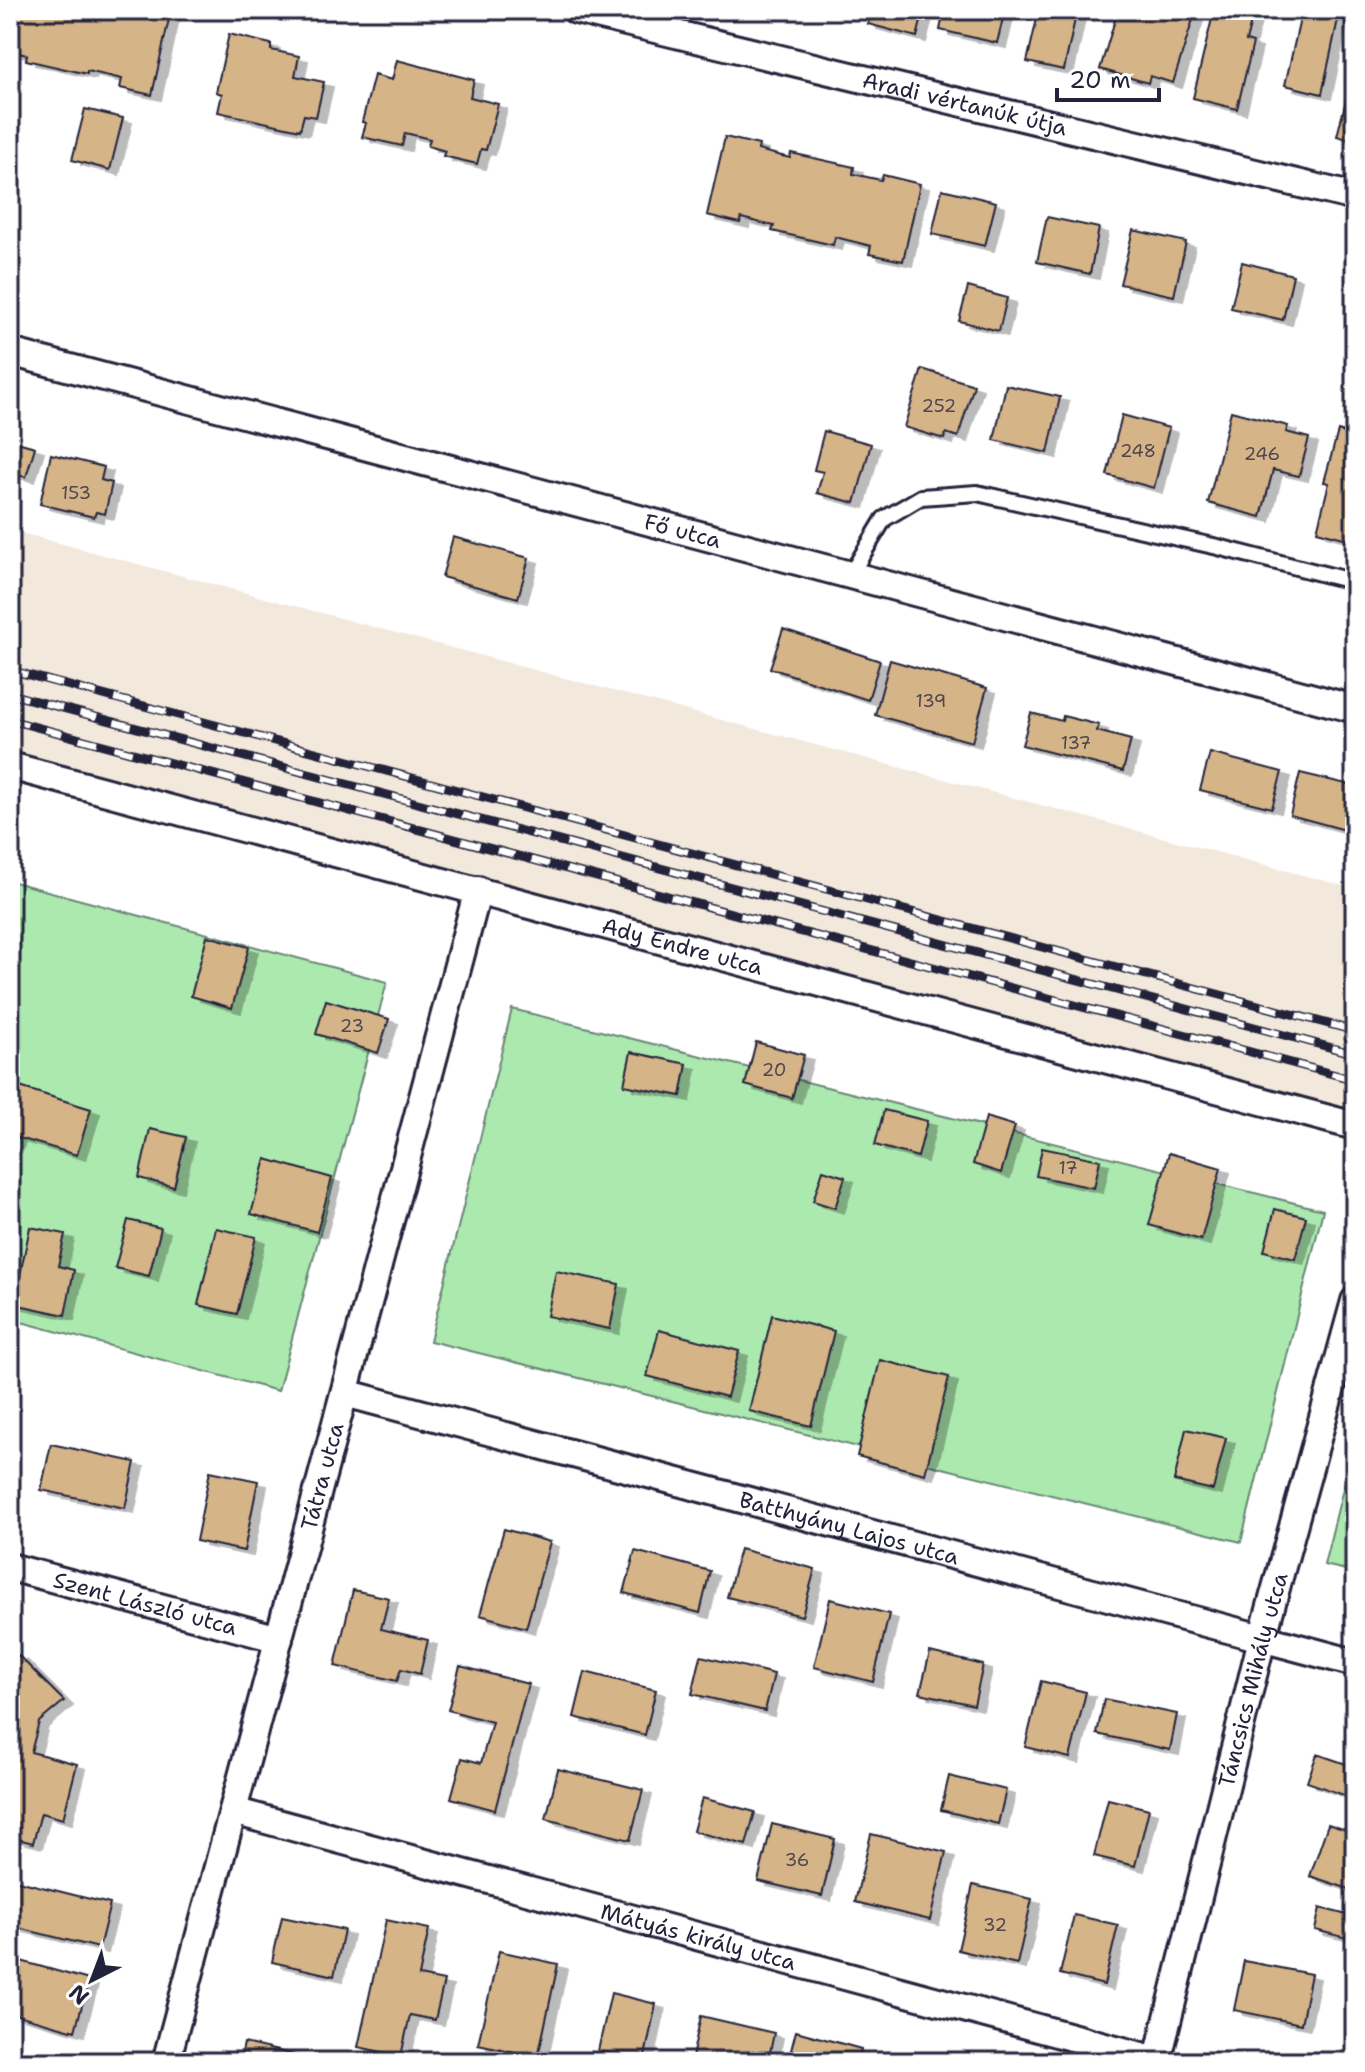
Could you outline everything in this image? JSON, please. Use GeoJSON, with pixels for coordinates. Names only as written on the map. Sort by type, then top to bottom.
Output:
{"type":"FeatureCollection","features":[{"type":"Feature","properties":{"kind":"street","name":"Aradi vértanúk útja"},"geometry":{"type":"LineString","coordinates":[[576,10],[1355,197]]}},
{"type":"Feature","properties":{"kind":"street","name":"Fő utca"},"geometry":{"type":"LineString","coordinates":[[10,352],[1355,709]]}},
{"type":"Feature","properties":{"kind":"street","name":"Ady Endre utca"},"geometry":{"type":"LineString","coordinates":[[10,766],[1355,1126]]}},
{"type":"Feature","properties":{"kind":"street","name":"Tátra utca"},"geometry":{"type":"LineString","coordinates":[[166,2062],[478,890]]}},
{"type":"Feature","properties":{"kind":"street","name":"Táncsics Mihály utca"},"geometry":{"type":"LineString","coordinates":[[1160,2061],[1262,1639],[1355,1301]]}},
{"type":"Feature","properties":{"kind":"street","name":"Batthyány Lajos utca"},"geometry":{"type":"LineString","coordinates":[[345,1393],[1355,1663]]}},
{"type":"Feature","properties":{"kind":"street","name":"Szent László utca"},"geometry":{"type":"LineString","coordinates":[[10,1567],[279,1639]]}},
{"type":"Feature","properties":{"kind":"street","name":"Mátyás király utca"},"geometry":{"type":"LineString","coordinates":[[233,1811],[1160,2061]]}},
{"type":"Feature","properties":{"kind":"lane"},"geometry":{"type":"LineString","coordinates":[[849,577],[884,519],[921,497],[977,493],[1218,547],[1355,582]]}},
{"type":"Feature","properties":{"kind":"shaded area"},"geometry":{"type":"Polygon","coordinates":[[[10,530],[1355,889],[1355,1133],[10,779],[10,530]]]}},
{"type":"Feature","properties":{"kind":"green space"},"geometry":{"type":"Polygon","coordinates":[[[10,881],[387,982],[278,1391],[10,1319],[10,881]]]}},
{"type":"Feature","properties":{"kind":"green space"},"geometry":{"type":"Polygon","coordinates":[[[512,1009],[1323,1210],[1241,1542],[430,1341],[512,1009]]]}},
{"type":"Feature","properties":{"kind":"green space"},"geometry":{"type":"Polygon","coordinates":[[[1355,1440],[1355,1572],[1324,1565],[1355,1440]]]}},
{"type":"Feature","properties":{"kind":"building"},"geometry":{"type":"Polygon","coordinates":[[[10,10],[171,10],[152,95],[120,88],[122,79],[26,60],[27,55],[10,51],[10,10]]]}},
{"type":"Feature","properties":{"kind":"building"},"geometry":{"type":"Polygon","coordinates":[[[872,10],[924,10],[917,37],[868,24],[872,10]]]}},
{"type":"Feature","properties":{"kind":"building"},"geometry":{"type":"Polygon","coordinates":[[[944,10],[1005,10],[997,43],[940,30],[944,10]]]}},
{"type":"Feature","properties":{"kind":"building"},"geometry":{"type":"Polygon","coordinates":[[[1039,10],[1077,10],[1064,70],[1027,62],[1039,10]]]}},
{"type":"Feature","properties":{"kind":"building"},"geometry":{"type":"Polygon","coordinates":[[[1118,10],[1181,10],[1194,16],[1173,83],[1150,76],[1148,83],[1100,69],[1118,10]]]}},
{"type":"Feature","properties":{"kind":"building"},"geometry":{"type":"Polygon","coordinates":[[[1214,10],[1254,10],[1246,41],[1253,43],[1237,109],[1193,98],[1214,10]]]}},
{"type":"Feature","properties":{"kind":"building"},"geometry":{"type":"Polygon","coordinates":[[[1302,10],[1340,10],[1322,94],[1285,85],[1302,10]]]}},
{"type":"Feature","properties":{"kind":"building"},"geometry":{"type":"Polygon","coordinates":[[[229,34],[271,44],[271,50],[299,56],[295,76],[324,82],[316,117],[304,115],[300,130],[218,112],[222,94],[216,92],[229,34]]]}},
{"type":"Feature","properties":{"kind":"building"},"geometry":{"type":"Polygon","coordinates":[[[397,60],[474,80],[470,97],[498,104],[486,150],[481,149],[477,164],[443,156],[445,151],[428,146],[430,139],[405,133],[402,146],[362,137],[366,123],[362,122],[374,75],[392,80],[397,60]]]}},
{"type":"Feature","properties":{"kind":"building"},"geometry":{"type":"Polygon","coordinates":[[[1350,84],[1355,85],[1355,141],[1337,136],[1350,84]]]}},
{"type":"Feature","properties":{"kind":"building"},"geometry":{"type":"Polygon","coordinates":[[[85,109],[123,118],[110,170],[72,160],[85,109]]]}},
{"type":"Feature","properties":{"kind":"building"},"geometry":{"type":"Polygon","coordinates":[[[725,137],[759,145],[758,150],[790,158],[791,153],[854,167],[853,174],[881,180],[883,175],[920,184],[903,261],[869,254],[871,246],[835,237],[833,245],[772,231],[774,226],[741,218],[740,223],[707,215],[725,137]]]}},
{"type":"Feature","properties":{"kind":"building"},"geometry":{"type":"Polygon","coordinates":[[[942,189],[996,202],[985,246],[932,234],[942,189]]]}},
{"type":"Feature","properties":{"kind":"building"},"geometry":{"type":"Polygon","coordinates":[[[1047,217],[1099,228],[1090,274],[1037,262],[1047,217]]]}},
{"type":"Feature","properties":{"kind":"building"},"geometry":{"type":"Polygon","coordinates":[[[1133,230],[1186,242],[1174,296],[1120,284],[1133,230]]]}},
{"type":"Feature","properties":{"kind":"building"},"geometry":{"type":"Polygon","coordinates":[[[1242,262],[1293,275],[1283,320],[1231,308],[1242,262]]]}},
{"type":"Feature","properties":{"kind":"building"},"geometry":{"type":"Polygon","coordinates":[[[968,287],[1007,298],[999,331],[959,321],[968,287]]]}},
{"type":"Feature","properties":{"kind":"building"},"geometry":{"type":"Polygon","coordinates":[[[922,369],[974,385],[958,437],[946,433],[944,439],[904,427],[922,369]]]}},
{"type":"Feature","properties":{"kind":"building"},"geometry":{"type":"Polygon","coordinates":[[[1006,385],[1060,397],[1048,453],[994,440],[1006,385]]]}},
{"type":"Feature","properties":{"kind":"building"},"geometry":{"type":"Polygon","coordinates":[[[1231,411],[1288,426],[1286,432],[1309,438],[1299,476],[1273,470],[1261,517],[1208,503],[1231,411]]]}},
{"type":"Feature","properties":{"kind":"building"},"geometry":{"type":"Polygon","coordinates":[[[1122,415],[1169,428],[1154,488],[1107,475],[1122,415]]]}},
{"type":"Feature","properties":{"kind":"building"},"geometry":{"type":"Polygon","coordinates":[[[824,431],[871,444],[855,503],[817,493],[823,472],[814,470],[824,431]]]}},
{"type":"Feature","properties":{"kind":"building"},"geometry":{"type":"Polygon","coordinates":[[[1338,431],[1355,436],[1355,541],[1317,531],[1329,483],[1324,482],[1338,431]]]}},
{"type":"Feature","properties":{"kind":"building"},"geometry":{"type":"Polygon","coordinates":[[[10,440],[35,447],[26,477],[10,473],[10,440]]]}},
{"type":"Feature","properties":{"kind":"building"},"geometry":{"type":"Polygon","coordinates":[[[51,454],[104,467],[101,480],[112,483],[105,514],[96,512],[94,517],[40,504],[51,454]]]}},
{"type":"Feature","properties":{"kind":"building"},"geometry":{"type":"Polygon","coordinates":[[[453,537],[529,558],[518,598],[442,577],[453,537]]]}},
{"type":"Feature","properties":{"kind":"building"},"geometry":{"type":"Polygon","coordinates":[[[783,629],[880,661],[868,700],[770,668],[783,629]]]}},
{"type":"Feature","properties":{"kind":"building"},"geometry":{"type":"Polygon","coordinates":[[[890,660],[987,688],[972,742],[875,715],[890,660]]]}},
{"type":"Feature","properties":{"kind":"building"},"geometry":{"type":"Polygon","coordinates":[[[1031,713],[1062,721],[1063,716],[1099,725],[1097,731],[1131,740],[1123,771],[1022,745],[1031,713]]]}},
{"type":"Feature","properties":{"kind":"building"},"geometry":{"type":"Polygon","coordinates":[[[1210,753],[1282,772],[1272,808],[1200,790],[1210,753]]]}},
{"type":"Feature","properties":{"kind":"building"},"geometry":{"type":"Polygon","coordinates":[[[1300,773],[1355,786],[1355,808],[1349,831],[1290,815],[1300,773]]]}},
{"type":"Feature","properties":{"kind":"building"},"geometry":{"type":"Polygon","coordinates":[[[207,936],[249,947],[232,1008],[191,996],[207,936]]]}},
{"type":"Feature","properties":{"kind":"building"},"geometry":{"type":"Polygon","coordinates":[[[326,1000],[389,1019],[378,1053],[316,1034],[326,1000]]]}},
{"type":"Feature","properties":{"kind":"building"},"geometry":{"type":"Polygon","coordinates":[[[756,1042],[804,1055],[792,1098],[745,1085],[756,1042]]]}},
{"type":"Feature","properties":{"kind":"building"},"geometry":{"type":"Polygon","coordinates":[[[631,1052],[687,1064],[681,1096],[624,1085],[631,1052]]]}},
{"type":"Feature","properties":{"kind":"building"},"geometry":{"type":"Polygon","coordinates":[[[10,1084],[91,1109],[77,1155],[16,1137],[13,1147],[10,1146],[10,1084]]]}},
{"type":"Feature","properties":{"kind":"building"},"geometry":{"type":"Polygon","coordinates":[[[884,1110],[927,1121],[918,1157],[875,1145],[884,1110]]]}},
{"type":"Feature","properties":{"kind":"building"},"geometry":{"type":"Polygon","coordinates":[[[986,1117],[1015,1126],[1001,1173],[973,1164],[986,1117]]]}},
{"type":"Feature","properties":{"kind":"building"},"geometry":{"type":"Polygon","coordinates":[[[150,1129],[186,1137],[174,1187],[139,1178],[150,1129]]]}},
{"type":"Feature","properties":{"kind":"building"},"geometry":{"type":"Polygon","coordinates":[[[1042,1148],[1100,1160],[1094,1188],[1036,1176],[1042,1148]]]}},
{"type":"Feature","properties":{"kind":"building"},"geometry":{"type":"Polygon","coordinates":[[[1169,1153],[1221,1168],[1201,1240],[1149,1225],[1169,1153]]]}},
{"type":"Feature","properties":{"kind":"building"},"geometry":{"type":"Polygon","coordinates":[[[266,1159],[332,1178],[317,1232],[251,1214],[266,1159]]]}},
{"type":"Feature","properties":{"kind":"building"},"geometry":{"type":"Polygon","coordinates":[[[823,1170],[845,1177],[835,1208],[813,1201],[823,1170]]]}},
{"type":"Feature","properties":{"kind":"building"},"geometry":{"type":"Polygon","coordinates":[[[1275,1209],[1306,1217],[1295,1259],[1264,1251],[1275,1209]]]}},
{"type":"Feature","properties":{"kind":"building"},"geometry":{"type":"Polygon","coordinates":[[[128,1220],[161,1228],[149,1276],[115,1268],[128,1220]]]}},
{"type":"Feature","properties":{"kind":"building"},"geometry":{"type":"Polygon","coordinates":[[[30,1227],[65,1234],[58,1266],[74,1270],[65,1315],[14,1304],[30,1227]]]}},
{"type":"Feature","properties":{"kind":"building"},"geometry":{"type":"Polygon","coordinates":[[[216,1228],[256,1237],[237,1314],[198,1305],[216,1228]]]}},
{"type":"Feature","properties":{"kind":"building"},"geometry":{"type":"Polygon","coordinates":[[[556,1271],[619,1284],[610,1329],[547,1316],[556,1271]]]}},
{"type":"Feature","properties":{"kind":"building"},"geometry":{"type":"Polygon","coordinates":[[[772,1315],[834,1331],[811,1426],[749,1411],[772,1315]]]}},
{"type":"Feature","properties":{"kind":"building"},"geometry":{"type":"Polygon","coordinates":[[[659,1330],[739,1351],[727,1397],[647,1376],[659,1330]]]}},
{"type":"Feature","properties":{"kind":"building"},"geometry":{"type":"Polygon","coordinates":[[[880,1360],[949,1377],[925,1474],[857,1456],[880,1360]]]}},
{"type":"Feature","properties":{"kind":"building"},"geometry":{"type":"Polygon","coordinates":[[[1186,1429],[1226,1438],[1213,1490],[1174,1481],[1186,1429]]]}},
{"type":"Feature","properties":{"kind":"building"},"geometry":{"type":"Polygon","coordinates":[[[51,1444],[135,1462],[125,1508],[41,1490],[51,1444]]]}},
{"type":"Feature","properties":{"kind":"building"},"geometry":{"type":"Polygon","coordinates":[[[210,1471],[258,1481],[244,1551],[196,1541],[210,1471]]]}},
{"type":"Feature","properties":{"kind":"building"},"geometry":{"type":"Polygon","coordinates":[[[504,1529],[550,1542],[526,1628],[480,1615],[504,1529]]]}},
{"type":"Feature","properties":{"kind":"building"},"geometry":{"type":"Polygon","coordinates":[[[740,1549],[815,1569],[802,1616],[727,1597],[740,1549]]]}},
{"type":"Feature","properties":{"kind":"building"},"geometry":{"type":"Polygon","coordinates":[[[635,1551],[710,1571],[700,1613],[624,1593],[635,1551]]]}},
{"type":"Feature","properties":{"kind":"building"},"geometry":{"type":"Polygon","coordinates":[[[353,1590],[389,1598],[381,1629],[428,1640],[420,1674],[401,1669],[397,1681],[335,1666],[353,1590]]]}},
{"type":"Feature","properties":{"kind":"building"},"geometry":{"type":"Polygon","coordinates":[[[830,1599],[889,1614],[873,1682],[814,1667],[830,1599]]]}},
{"type":"Feature","properties":{"kind":"building"},"geometry":{"type":"Polygon","coordinates":[[[930,1652],[983,1665],[974,1705],[920,1693],[930,1652]]]}},
{"type":"Feature","properties":{"kind":"building"},"geometry":{"type":"Polygon","coordinates":[[[18,1655],[64,1701],[39,1722],[31,1752],[77,1764],[63,1819],[41,1813],[33,1843],[10,1837],[10,1662],[18,1655]]]}},
{"type":"Feature","properties":{"kind":"building"},"geometry":{"type":"Polygon","coordinates":[[[701,1656],[774,1674],[765,1711],[692,1694],[701,1656]]]}},
{"type":"Feature","properties":{"kind":"building"},"geometry":{"type":"Polygon","coordinates":[[[460,1666],[528,1684],[495,1810],[451,1798],[462,1758],[481,1763],[492,1722],[448,1710],[460,1666]]]}},
{"type":"Feature","properties":{"kind":"building"},"geometry":{"type":"Polygon","coordinates":[[[585,1672],[656,1690],[645,1735],[574,1717],[585,1672]]]}},
{"type":"Feature","properties":{"kind":"building"},"geometry":{"type":"Polygon","coordinates":[[[1041,1681],[1086,1692],[1070,1758],[1025,1747],[1041,1681]]]}},
{"type":"Feature","properties":{"kind":"building"},"geometry":{"type":"Polygon","coordinates":[[[1104,1699],[1177,1714],[1170,1750],[1097,1734],[1104,1699]]]}},
{"type":"Feature","properties":{"kind":"building"},"geometry":{"type":"Polygon","coordinates":[[[1317,1754],[1355,1767],[1355,1799],[1307,1782],[1317,1754]]]}},
{"type":"Feature","properties":{"kind":"building"},"geometry":{"type":"Polygon","coordinates":[[[558,1769],[643,1790],[630,1840],[546,1819],[558,1769]]]}},
{"type":"Feature","properties":{"kind":"building"},"geometry":{"type":"Polygon","coordinates":[[[949,1776],[1006,1790],[998,1824],[941,1810],[949,1776]]]}},
{"type":"Feature","properties":{"kind":"building"},"geometry":{"type":"Polygon","coordinates":[[[702,1798],[755,1812],[746,1845],[693,1831],[702,1798]]]}},
{"type":"Feature","properties":{"kind":"building"},"geometry":{"type":"Polygon","coordinates":[[[1108,1799],[1149,1809],[1135,1866],[1094,1856],[1108,1799]]]}},
{"type":"Feature","properties":{"kind":"building"},"geometry":{"type":"Polygon","coordinates":[[[772,1824],[835,1839],[822,1896],[758,1881],[772,1824]]]}},
{"type":"Feature","properties":{"kind":"building"},"geometry":{"type":"Polygon","coordinates":[[[1328,1824],[1355,1833],[1355,1891],[1310,1876],[1328,1824]]]}},
{"type":"Feature","properties":{"kind":"building"},"geometry":{"type":"Polygon","coordinates":[[[871,1834],[946,1852],[930,1920],[855,1902],[871,1834]]]}},
{"type":"Feature","properties":{"kind":"building"},"geometry":{"type":"Polygon","coordinates":[[[10,1879],[110,1904],[99,1948],[10,1926],[10,1879]]]}},
{"type":"Feature","properties":{"kind":"building"},"geometry":{"type":"Polygon","coordinates":[[[973,1885],[1032,1899],[1017,1964],[958,1950],[973,1885]]]}},
{"type":"Feature","properties":{"kind":"building"},"geometry":{"type":"Polygon","coordinates":[[[1320,1908],[1355,1917],[1355,1940],[1315,1930],[1320,1908]]]}},
{"type":"Feature","properties":{"kind":"building"},"geometry":{"type":"Polygon","coordinates":[[[1074,1915],[1118,1925],[1104,1985],[1060,1974],[1074,1915]]]}},
{"type":"Feature","properties":{"kind":"building"},"geometry":{"type":"Polygon","coordinates":[[[282,1917],[344,1930],[334,1976],[272,1962],[282,1917]]]}},
{"type":"Feature","properties":{"kind":"building"},"geometry":{"type":"Polygon","coordinates":[[[386,1920],[429,1929],[419,1976],[444,1981],[435,2020],[410,2015],[401,2056],[358,2047],[386,1920]]]}},
{"type":"Feature","properties":{"kind":"building"},"geometry":{"type":"Polygon","coordinates":[[[499,1951],[558,1964],[538,2057],[478,2044],[499,1951]]]}},
{"type":"Feature","properties":{"kind":"building"},"geometry":{"type":"Polygon","coordinates":[[[10,1958],[89,1980],[75,2031],[10,2013],[10,1958]]]}},
{"type":"Feature","properties":{"kind":"building"},"geometry":{"type":"Polygon","coordinates":[[[1244,1961],[1311,1974],[1301,2024],[1234,2010],[1244,1961]]]}},
{"type":"Feature","properties":{"kind":"building"},"geometry":{"type":"Polygon","coordinates":[[[611,1993],[656,2004],[644,2061],[598,2051],[611,1993]]]}},
{"type":"Feature","properties":{"kind":"building"},"geometry":{"type":"Polygon","coordinates":[[[1355,2010],[1355,2036],[1350,2035],[1355,2010]]]}},
{"type":"Feature","properties":{"kind":"building"},"geometry":{"type":"Polygon","coordinates":[[[701,2016],[774,2033],[768,2062],[691,2062],[701,2016]]]}},
{"type":"Feature","properties":{"kind":"building"},"geometry":{"type":"Polygon","coordinates":[[[796,2031],[861,2049],[858,2062],[788,2062],[796,2031]]]}},
{"type":"Feature","properties":{"kind":"building"},"geometry":{"type":"Polygon","coordinates":[[[244,2043],[312,2059],[312,2062],[240,2062],[244,2043]]]}},
{"type":"Feature","properties":{"kind":"railway"},"geometry":{"type":"LineString","coordinates":[[10,670],[1355,1031]]}},
{"type":"Feature","properties":{"kind":"railway"},"geometry":{"type":"LineString","coordinates":[[10,694],[1355,1054]]}},
{"type":"Feature","properties":{"kind":"railway"},"geometry":{"type":"LineString","coordinates":[[10,720],[1355,1080]]}}]}
